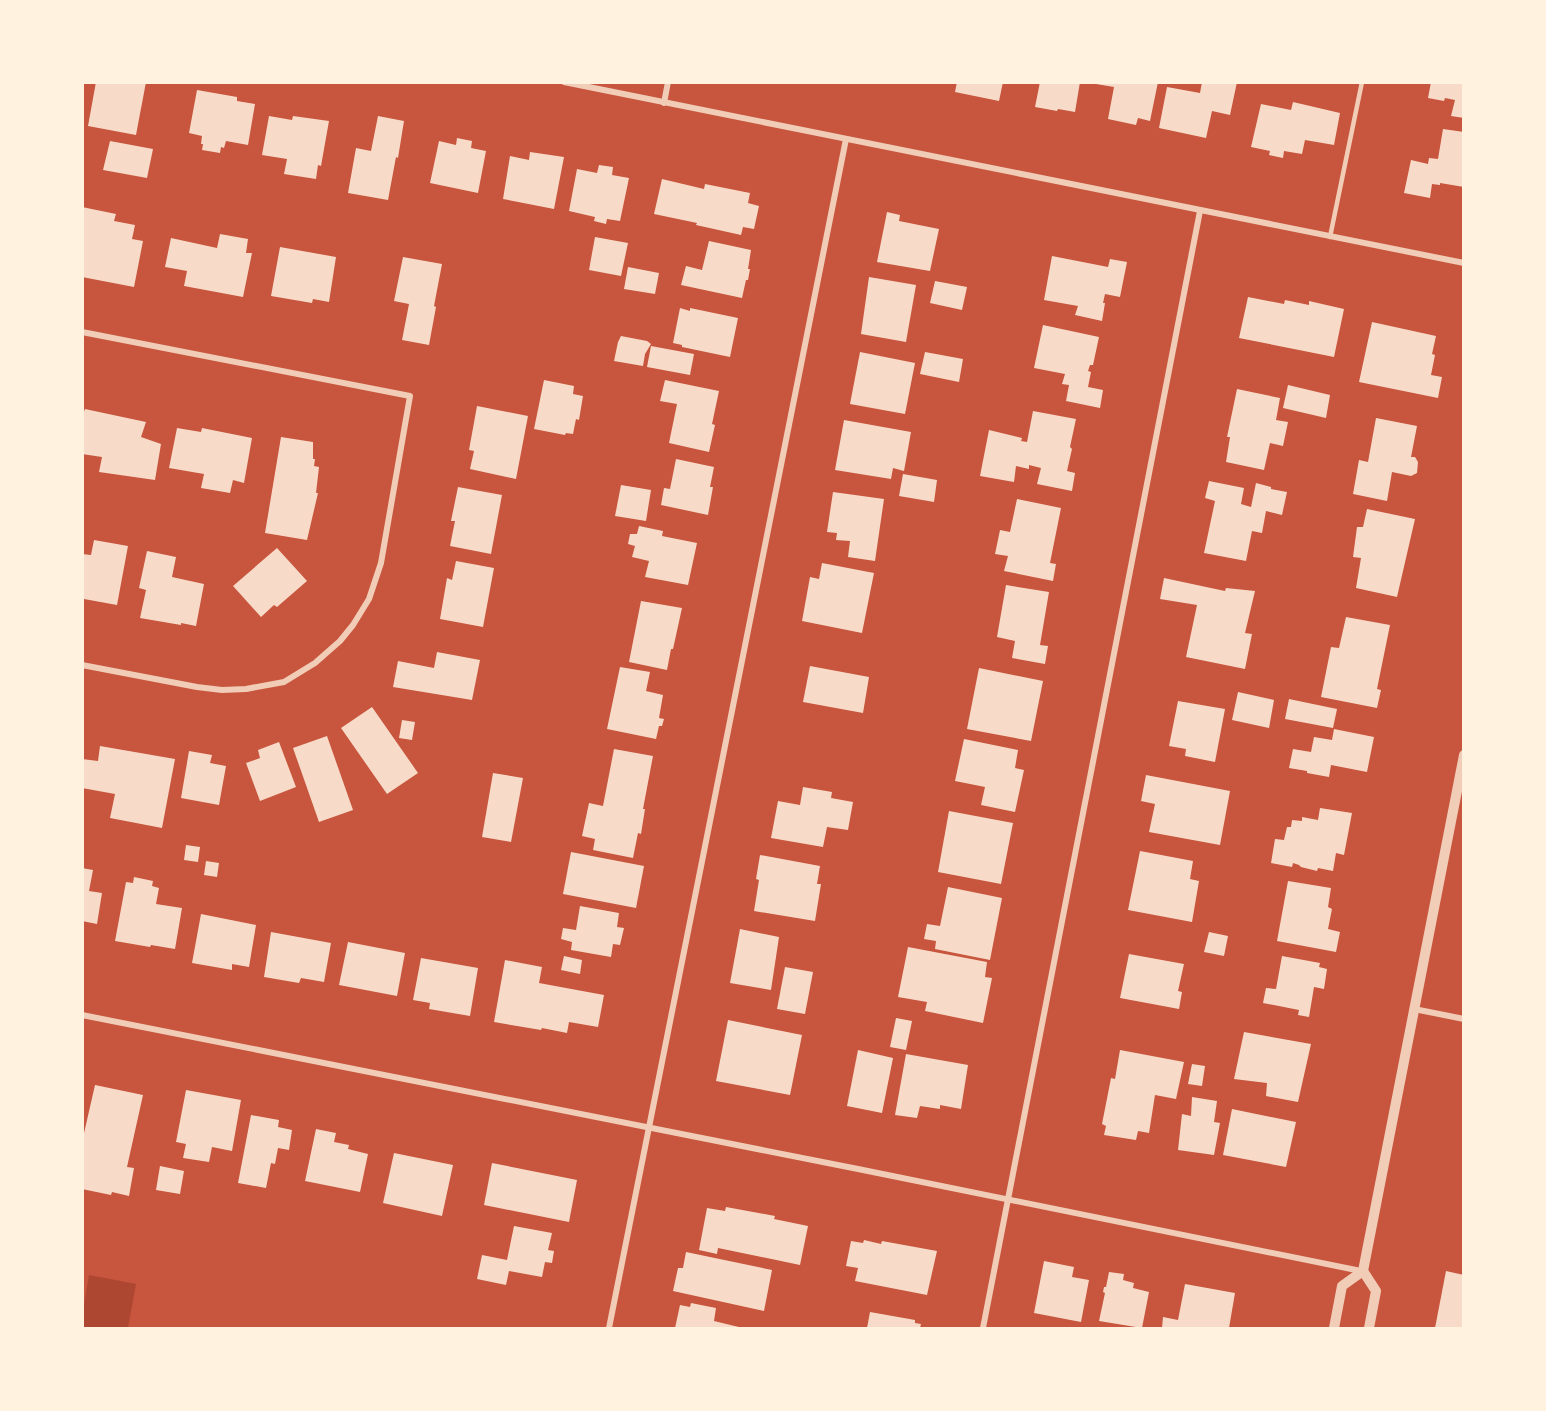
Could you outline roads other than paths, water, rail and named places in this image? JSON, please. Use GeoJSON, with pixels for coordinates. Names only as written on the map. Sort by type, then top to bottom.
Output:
{"type":"FeatureCollection","features":[{"type":"Feature","properties":{"kind":"street"},"geometry":{"type":"LineString","coordinates":[[564,82],[1464,263]]}},
{"type":"Feature","properties":{"kind":"street"},"geometry":{"type":"LineString","coordinates":[[664,103],[668,82]]}},
{"type":"Feature","properties":{"kind":"street"},"geometry":{"type":"LineString","coordinates":[[609,1329],[846,139]]}},
{"type":"Feature","properties":{"kind":"street"},"geometry":{"type":"LineString","coordinates":[[983,1329],[1200,211]]}},
{"type":"Feature","properties":{"kind":"street"},"geometry":{"type":"LineString","coordinates":[[82,332],[410,396],[381,563],[369,599],[340,641],[315,663],[284,682],[246,689],[222,690],[82,665]]}},
{"type":"Feature","properties":{"kind":"street"},"geometry":{"type":"LineString","coordinates":[[1334,1329],[1342,1286],[1363,1271],[1464,755]]}},
{"type":"Feature","properties":{"kind":"street"},"geometry":{"type":"LineString","coordinates":[[1414,1009],[1464,1019]]}},
{"type":"Feature","properties":{"kind":"street"},"geometry":{"type":"LineString","coordinates":[[82,1014],[1363,1271],[1376,1291],[1369,1329]]}},
{"type":"Feature","properties":{"kind":"lane"},"geometry":{"type":"LineString","coordinates":[[1330,237],[1362,82]]}}]}
